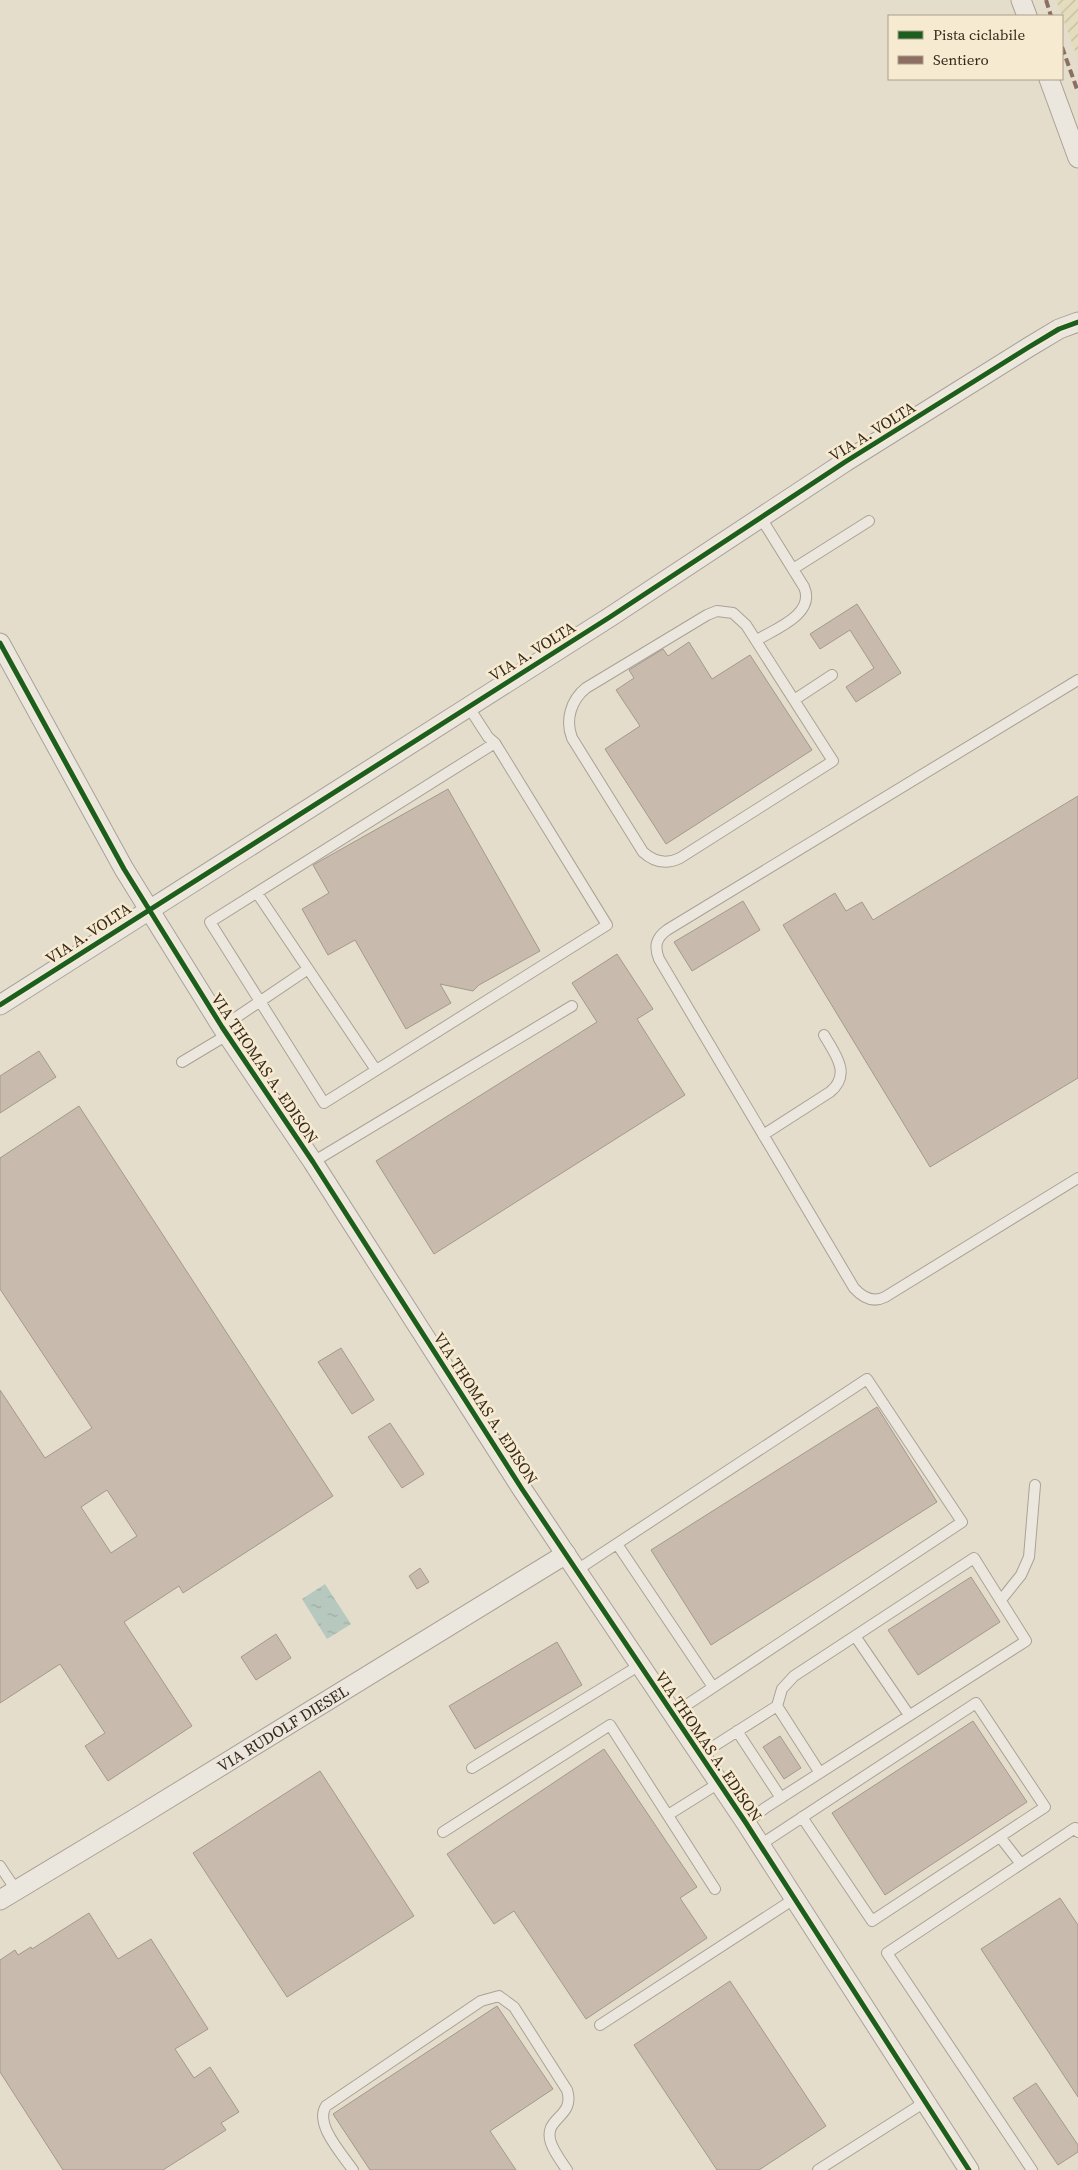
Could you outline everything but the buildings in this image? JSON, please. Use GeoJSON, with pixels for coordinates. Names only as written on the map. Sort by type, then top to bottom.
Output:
{"type":"FeatureCollection","features":[{"type":"Feature","properties":{"kind":"street"},"geometry":{"type":"LineString","coordinates":[[1021,0],[1027,15]]}},
{"type":"Feature","properties":{"kind":"street"},"geometry":{"type":"LineString","coordinates":[[1049,80],[1078,158]]}},
{"type":"Feature","properties":{"kind":"street"},"geometry":{"type":"LineString","coordinates":[[1059,329],[1078,315]]}},
{"type":"Feature","properties":{"kind":"street","name":"VIA A. VOLTA"},"geometry":{"type":"LineString","coordinates":[[0,1005],[148,909],[610,617],[845,462],[1059,329],[1078,322]]}},
{"type":"Feature","properties":{"kind":"street","name":"VIA THOMAS A. EDISON"},"geometry":{"type":"LineString","coordinates":[[1,644],[124,869],[224,1031],[313,1162],[566,1554],[746,1823],[969,2170]]}},
{"type":"Feature","properties":{"kind":"street","name":"VIA RUDOLF DIESEL"},"geometry":{"type":"LineString","coordinates":[[8,1895],[566,1554]]}},
{"type":"Feature","properties":{"kind":"lane"},"geometry":{"type":"LineString","coordinates":[[756,640],[798,614],[805,606],[806,592],[761,518]]}},
{"type":"Feature","properties":{"kind":"lane"},"geometry":{"type":"LineString","coordinates":[[793,569],[869,521]]}},
{"type":"Feature","properties":{"kind":"lane"},"geometry":{"type":"LineString","coordinates":[[722,610],[737,616],[756,640],[833,761],[673,861],[656,861],[643,852],[572,738],[569,724],[574,703],[586,688],[711,613],[722,610]]}},
{"type":"Feature","properties":{"kind":"lane"},"geometry":{"type":"LineString","coordinates":[[794,700],[832,675]]}},
{"type":"Feature","properties":{"kind":"lane"},"geometry":{"type":"LineString","coordinates":[[1078,680],[666,930],[659,937],[656,947],[658,959],[854,1288],[869,1300],[880,1300],[1078,1178]]}},
{"type":"Feature","properties":{"kind":"lane"},"geometry":{"type":"LineString","coordinates":[[468,706],[494,743],[607,925],[324,1103],[210,922],[494,743]]}},
{"type":"Feature","properties":{"kind":"lane"},"geometry":{"type":"LineString","coordinates":[[257,892],[376,1070]]}},
{"type":"Feature","properties":{"kind":"lane"},"geometry":{"type":"LineString","coordinates":[[182,1062],[260,1002],[308,969]]}},
{"type":"Feature","properties":{"kind":"lane"},"geometry":{"type":"LineString","coordinates":[[313,1162],[572,1006]]}},
{"type":"Feature","properties":{"kind":"lane"},"geometry":{"type":"LineString","coordinates":[[762,1135],[830,1092],[839,1082],[842,1076],[840,1063],[824,1035]]}},
{"type":"Feature","properties":{"kind":"lane"},"geometry":{"type":"LineString","coordinates":[[577,1570],[867,1379],[962,1522],[673,1714]]}},
{"type":"Feature","properties":{"kind":"lane"},"geometry":{"type":"LineString","coordinates":[[1001,1600],[1021,1575],[1029,1557],[1035,1485]]}},
{"type":"Feature","properties":{"kind":"lane"},"geometry":{"type":"LineString","coordinates":[[617,1544],[713,1687]]}},
{"type":"Feature","properties":{"kind":"lane"},"geometry":{"type":"LineString","coordinates":[[700,1755],[777,1706],[782,1689],[787,1682],[974,1558],[1026,1641],[781,1798],[746,1823]]}},
{"type":"Feature","properties":{"kind":"lane"},"geometry":{"type":"LineString","coordinates":[[855,1636],[909,1715]]}},
{"type":"Feature","properties":{"kind":"lane"},"geometry":{"type":"LineString","coordinates":[[472,1768],[640,1665]]}},
{"type":"Feature","properties":{"kind":"lane"},"geometry":{"type":"LineString","coordinates":[[760,1845],[802,1817],[976,1703],[1045,1807],[872,1921],[802,1817]]}},
{"type":"Feature","properties":{"kind":"lane"},"geometry":{"type":"LineString","coordinates":[[777,1706],[820,1773]]}},
{"type":"Feature","properties":{"kind":"lane"},"geometry":{"type":"LineString","coordinates":[[443,1832],[610,1725],[715,1889]]}},
{"type":"Feature","properties":{"kind":"lane"},"geometry":{"type":"LineString","coordinates":[[736,1731],[781,1798]]}},
{"type":"Feature","properties":{"kind":"lane"},"geometry":{"type":"LineString","coordinates":[[668,1816],[719,1783]]}},
{"type":"Feature","properties":{"kind":"lane"},"geometry":{"type":"LineString","coordinates":[[1032,2170],[887,1953],[1076,1828],[1078,1832]]}},
{"type":"Feature","properties":{"kind":"lane"},"geometry":{"type":"LineString","coordinates":[[1000,1837],[1020,1864]]}},
{"type":"Feature","properties":{"kind":"lane"},"geometry":{"type":"LineString","coordinates":[[0,1866],[8,1895]]}},
{"type":"Feature","properties":{"kind":"lane"},"geometry":{"type":"LineString","coordinates":[[600,2025],[794,1899]]}},
{"type":"Feature","properties":{"kind":"lane"},"geometry":{"type":"LineString","coordinates":[[353,2170],[325,2128],[322,2113],[326,2106],[481,2001],[499,1996],[514,2007],[567,2090],[570,2102],[568,2108],[551,2125],[549,2136],[554,2150],[567,2170]]}},
{"type":"Feature","properties":{"kind":"lane"},"geometry":{"type":"LineString","coordinates":[[818,2170],[925,2102]]}},
{"type":"Feature","properties":{"kind":"shaded area"},"geometry":{"type":"Polygon","coordinates":[[[1056,0],[1078,0],[1078,60],[1063,15],[1056,0]]]}},
{"type":"Feature","properties":{"kind":"water"},"geometry":{"type":"Polygon","coordinates":[[[325,1584],[351,1624],[327,1639],[302,1599],[325,1584]]]}},
{"type":"Feature","properties":{"kind":"marked path"},"geometry":{"type":"LineString","coordinates":[[1046,0],[1051,15]]}},
{"type":"Feature","properties":{"kind":"marked path"},"geometry":{"type":"LineString","coordinates":[[1063,50],[1078,92]]}},
{"type":"Feature","properties":{"kind":"cycle path"},"geometry":{"type":"LineString","coordinates":[[0,1005],[610,617],[845,462],[1029,347],[1059,329],[1078,322]]}},
{"type":"Feature","properties":{"kind":"cycle path"},"geometry":{"type":"LineString","coordinates":[[0,643],[124,869],[222,1027],[313,1162],[522,1489],[746,1823],[969,2170]]}}]}
